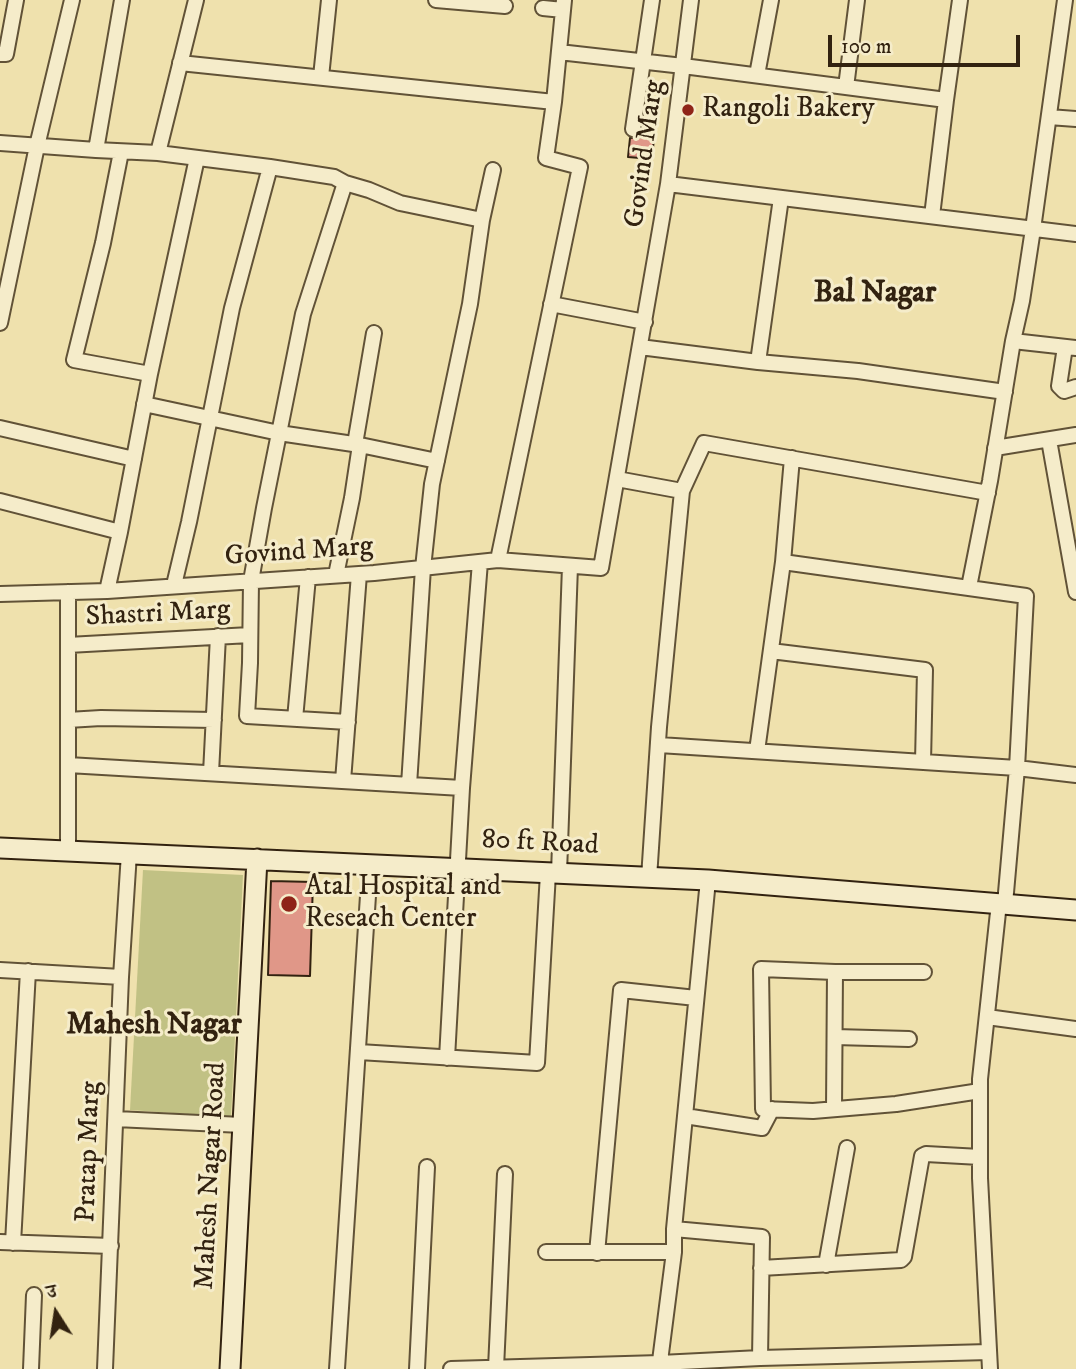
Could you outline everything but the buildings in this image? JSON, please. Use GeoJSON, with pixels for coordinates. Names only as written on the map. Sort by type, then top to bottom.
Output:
{"type":"FeatureCollection","features":[{"type":"Feature","properties":{"kind":"street"},"geometry":{"type":"LineString","coordinates":[[0,54],[6,54],[16,0]]}},
{"type":"Feature","properties":{"kind":"street"},"geometry":{"type":"LineString","coordinates":[[0,323],[37,146],[72,0]]}},
{"type":"Feature","properties":{"kind":"street"},"geometry":{"type":"LineString","coordinates":[[96,150],[122,0]]}},
{"type":"Feature","properties":{"kind":"street"},"geometry":{"type":"LineString","coordinates":[[158,153],[197,0]]}},
{"type":"Feature","properties":{"kind":"street"},"geometry":{"type":"LineString","coordinates":[[321,77],[330,0]]}},
{"type":"Feature","properties":{"kind":"street"},"geometry":{"type":"LineString","coordinates":[[436,0],[505,6]]}},
{"type":"Feature","properties":{"kind":"street"},"geometry":{"type":"LineString","coordinates":[[633,129],[652,0]]}},
{"type":"Feature","properties":{"kind":"street","name":"Govind Marg"},"geometry":{"type":"LineString","coordinates":[[0,594],[107,591],[359,574],[498,561],[601,568],[668,184],[691,0]]}},
{"type":"Feature","properties":{"kind":"street"},"geometry":{"type":"LineString","coordinates":[[757,75],[771,0]]}},
{"type":"Feature","properties":{"kind":"street"},"geometry":{"type":"LineString","coordinates":[[846,87],[857,0]]}},
{"type":"Feature","properties":{"kind":"street"},"geometry":{"type":"LineString","coordinates":[[932,216],[960,0]]}},
{"type":"Feature","properties":{"kind":"street"},"geometry":{"type":"LineString","coordinates":[[969,587],[1022,301],[1065,0]]}},
{"type":"Feature","properties":{"kind":"street"},"geometry":{"type":"LineString","coordinates":[[498,561],[580,167],[546,158],[564,5],[543,9]]}},
{"type":"Feature","properties":{"kind":"street"},"geometry":{"type":"LineString","coordinates":[[559,52],[683,65],[946,100]]}},
{"type":"Feature","properties":{"kind":"street"},"geometry":{"type":"LineString","coordinates":[[180,63],[554,102]]}},
{"type":"Feature","properties":{"kind":"street"},"geometry":{"type":"LineString","coordinates":[[1049,117],[1076,119]]}},
{"type":"Feature","properties":{"kind":"street"},"geometry":{"type":"LineString","coordinates":[[0,143],[158,153],[334,177],[400,203],[482,220]]}},
{"type":"Feature","properties":{"kind":"street"},"geometry":{"type":"LineString","coordinates":[[121,152],[103,243],[74,360],[150,374]]}},
{"type":"Feature","properties":{"kind":"street"},"geometry":{"type":"LineString","coordinates":[[107,591],[197,158]]}},
{"type":"Feature","properties":{"kind":"street"},"geometry":{"type":"LineString","coordinates":[[174,585],[232,308],[270,167]]}},
{"type":"Feature","properties":{"kind":"street"},"geometry":{"type":"LineString","coordinates":[[409,785],[423,568],[432,484],[470,304],[482,220],[493,170]]}},
{"type":"Feature","properties":{"kind":"street"},"geometry":{"type":"LineString","coordinates":[[345,183],[303,314],[251,580],[247,716],[348,722]]}},
{"type":"Feature","properties":{"kind":"street"},"geometry":{"type":"LineString","coordinates":[[668,184],[1076,234]]}},
{"type":"Feature","properties":{"kind":"street"},"geometry":{"type":"LineString","coordinates":[[758,362],[781,198]]}},
{"type":"Feature","properties":{"kind":"street"},"geometry":{"type":"LineString","coordinates":[[551,304],[645,322]]}},
{"type":"Feature","properties":{"kind":"street"},"geometry":{"type":"LineString","coordinates":[[336,575],[352,498],[374,333]]}},
{"type":"Feature","properties":{"kind":"street"},"geometry":{"type":"LineString","coordinates":[[1013,341],[1070,347],[1059,386],[1064,391],[1076,387]]}},
{"type":"Feature","properties":{"kind":"street"},"geometry":{"type":"LineString","coordinates":[[640,347],[858,371],[1005,392]]}},
{"type":"Feature","properties":{"kind":"street"},"geometry":{"type":"LineString","coordinates":[[144,404],[279,433],[437,461]]}},
{"type":"Feature","properties":{"kind":"street"},"geometry":{"type":"LineString","coordinates":[[0,428],[134,459]]}},
{"type":"Feature","properties":{"kind":"street"},"geometry":{"type":"LineString","coordinates":[[996,448],[1076,435]]}},
{"type":"Feature","properties":{"kind":"street"},"geometry":{"type":"LineString","coordinates":[[1049,440],[1076,592]]}},
{"type":"Feature","properties":{"kind":"street"},"geometry":{"type":"LineString","coordinates":[[649,878],[659,727],[682,491],[705,443],[988,493]]}},
{"type":"Feature","properties":{"kind":"street"},"geometry":{"type":"LineString","coordinates":[[757,751],[783,562],[792,458]]}},
{"type":"Feature","properties":{"kind":"street"},"geometry":{"type":"LineString","coordinates":[[617,479],[682,491]]}},
{"type":"Feature","properties":{"kind":"street"},"geometry":{"type":"LineString","coordinates":[[0,501],[120,531]]}},
{"type":"Feature","properties":{"kind":"street"},"geometry":{"type":"LineString","coordinates":[[447,1058],[462,788],[480,562]]}},
{"type":"Feature","properties":{"kind":"street"},"geometry":{"type":"LineString","coordinates":[[783,562],[1026,596],[1017,768],[980,1091],[980,1157],[990,1369]]}},
{"type":"Feature","properties":{"kind":"street"},"geometry":{"type":"LineString","coordinates":[[359,1052],[537,1063],[553,873],[570,566]]}},
{"type":"Feature","properties":{"kind":"street"},"geometry":{"type":"LineString","coordinates":[[343,781],[359,574]]}},
{"type":"Feature","properties":{"kind":"street"},"geometry":{"type":"LineString","coordinates":[[295,719],[308,577]]}},
{"type":"Feature","properties":{"kind":"street"},"geometry":{"type":"LineString","coordinates":[[68,592],[68,851]]}},
{"type":"Feature","properties":{"kind":"street","name":"Shastri Marg"},"geometry":{"type":"LineString","coordinates":[[68,645],[250,635]]}},
{"type":"Feature","properties":{"kind":"street"},"geometry":{"type":"LineString","coordinates":[[211,774],[218,636]]}},
{"type":"Feature","properties":{"kind":"street"},"geometry":{"type":"LineString","coordinates":[[771,651],[925,670],[923,762]]}},
{"type":"Feature","properties":{"kind":"street"},"geometry":{"type":"LineString","coordinates":[[68,720],[214,720]]}},
{"type":"Feature","properties":{"kind":"street"},"geometry":{"type":"LineString","coordinates":[[659,745],[1017,768],[1076,775]]}},
{"type":"Feature","properties":{"kind":"street"},"geometry":{"type":"LineString","coordinates":[[68,765],[462,788]]}},
{"type":"Feature","properties":{"kind":"street","name":"80 ft Road"},"geometry":{"type":"LineString","coordinates":[[0,848],[708,880],[1076,910]]}},
{"type":"Feature","properties":{"kind":"street","name":"Pratap Marg"},"geometry":{"type":"LineString","coordinates":[[105,1369],[128,853]]}},
{"type":"Feature","properties":{"kind":"street","name":"Mahesh Nagar Road"},"geometry":{"type":"LineString","coordinates":[[230,1369],[257,859]]}},
{"type":"Feature","properties":{"kind":"street"},"geometry":{"type":"LineString","coordinates":[[337,1369],[370,865]]}},
{"type":"Feature","properties":{"kind":"street"},"geometry":{"type":"LineString","coordinates":[[660,1366],[674,1252],[708,880]]}},
{"type":"Feature","properties":{"kind":"street"},"geometry":{"type":"LineString","coordinates":[[924,972],[761,969],[763,1109],[814,1111],[896,1104],[980,1091]]}},
{"type":"Feature","properties":{"kind":"street"},"geometry":{"type":"LineString","coordinates":[[0,970],[121,977]]}},
{"type":"Feature","properties":{"kind":"street"},"geometry":{"type":"LineString","coordinates":[[28,971],[6,1242],[111,1246]]}},
{"type":"Feature","properties":{"kind":"street"},"geometry":{"type":"LineString","coordinates":[[834,1109],[835,972]]}},
{"type":"Feature","properties":{"kind":"street"},"geometry":{"type":"LineString","coordinates":[[597,1253],[621,990],[696,998]]}},
{"type":"Feature","properties":{"kind":"street"},"geometry":{"type":"LineString","coordinates":[[987,1017],[1076,1029]]}},
{"type":"Feature","properties":{"kind":"street"},"geometry":{"type":"LineString","coordinates":[[835,1037],[909,1039]]}},
{"type":"Feature","properties":{"kind":"street"},"geometry":{"type":"LineString","coordinates":[[685,1116],[762,1128],[772,1109]]}},
{"type":"Feature","properties":{"kind":"street"},"geometry":{"type":"LineString","coordinates":[[116,1119],[242,1125]]}},
{"type":"Feature","properties":{"kind":"street"},"geometry":{"type":"LineString","coordinates":[[826,1265],[847,1148]]}},
{"type":"Feature","properties":{"kind":"street"},"geometry":{"type":"LineString","coordinates":[[761,1268],[901,1260],[904,1256],[922,1156],[980,1157]]}},
{"type":"Feature","properties":{"kind":"street"},"geometry":{"type":"LineString","coordinates":[[417,1369],[427,1167]]}},
{"type":"Feature","properties":{"kind":"street"},"geometry":{"type":"LineString","coordinates":[[496,1368],[505,1174]]}},
{"type":"Feature","properties":{"kind":"street"},"geometry":{"type":"LineString","coordinates":[[674,1230],[762,1237],[760,1358]]}},
{"type":"Feature","properties":{"kind":"street"},"geometry":{"type":"LineString","coordinates":[[546,1252],[674,1252]]}},
{"type":"Feature","properties":{"kind":"street"},"geometry":{"type":"LineString","coordinates":[[32,1369],[34,1295]]}},
{"type":"Feature","properties":{"kind":"street"},"geometry":{"type":"LineString","coordinates":[[451,1369],[660,1366],[760,1358],[989,1352]]}},
{"type":"Feature","properties":{"kind":"green space"},"geometry":{"type":"Polygon","coordinates":[[[143,870],[243,875],[231,1117],[130,1110],[143,870]]]}},
{"type":"Feature","properties":{"kind":"place","name":"Rangoli Bakery"},"geometry":{"type":"Point","coordinates":[688,110]}},
{"type":"Feature","properties":{"kind":"place","name":"Atal Hospital and Reseach Center"},"geometry":{"type":"Point","coordinates":[289,904]}},
{"type":"Feature","properties":{"kind":"district","name":"Bal Nagar"},"geometry":{"type":"Point","coordinates":[875,295]}},
{"type":"Feature","properties":{"kind":"district","name":"Mahesh Nagar"},"geometry":{"type":"Point","coordinates":[154,1027]}}]}
